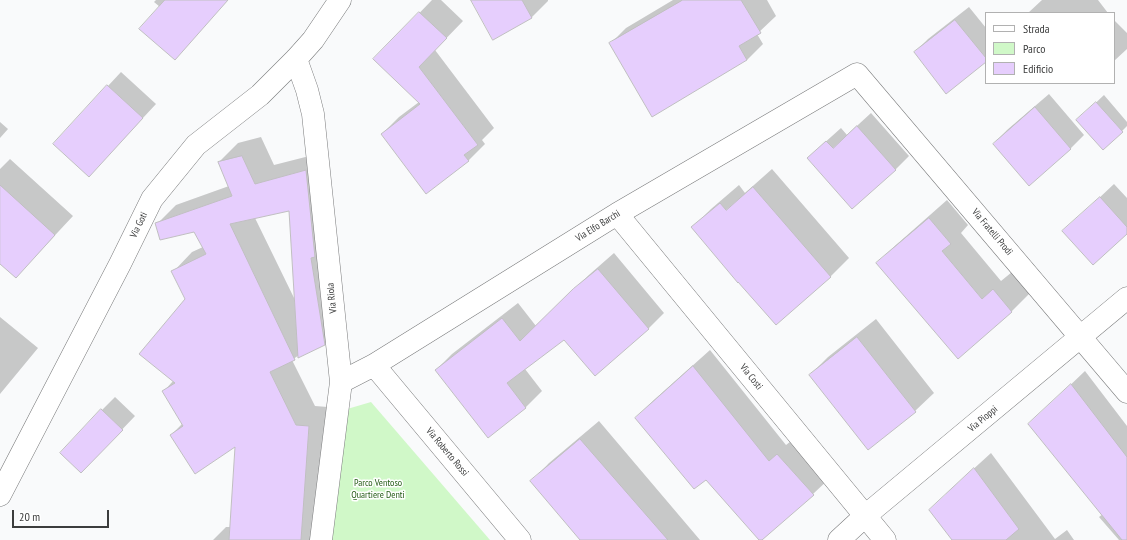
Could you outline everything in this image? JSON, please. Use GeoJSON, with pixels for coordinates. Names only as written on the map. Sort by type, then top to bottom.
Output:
{"type":"FeatureCollection","features":[{"type":"Feature","properties":{"kind":"street","name":"Via Goti"},"geometry":{"type":"LineString","coordinates":[[0,495],[120,264],[152,199],[196,145],[260,95],[296,59],[313,40],[340,0]]}},
{"type":"Feature","properties":{"kind":"street","name":"Via Riola"},"geometry":{"type":"LineString","coordinates":[[296,59],[307,90],[313,114],[341,382],[321,540]]}},
{"type":"Feature","properties":{"kind":"street","name":"Via Elfo Barchi"},"geometry":{"type":"LineString","coordinates":[[341,382],[374,365],[617,214],[857,74]]}},
{"type":"Feature","properties":{"kind":"street","name":"Via Fratelli Prodi"},"geometry":{"type":"LineString","coordinates":[[857,74],[1127,392]]}},
{"type":"Feature","properties":{"kind":"street","name":"Via Costi"},"geometry":{"type":"LineString","coordinates":[[617,214],[885,540]]}},
{"type":"Feature","properties":{"kind":"street","name":"Via Pioppi"},"geometry":{"type":"LineString","coordinates":[[839,540],[865,516],[1127,298]]}},
{"type":"Feature","properties":{"kind":"street","name":"Via Roberto Rossi"},"geometry":{"type":"LineString","coordinates":[[374,365],[520,540]]}},
{"type":"Feature","properties":{"kind":"green space","name":"Parco Ventoso Quartiere Denti"},"geometry":{"type":"Polygon","coordinates":[[[371,402],[490,540],[321,540],[337,412],[371,402]]]}},
{"type":"Feature","properties":{"kind":"building"},"geometry":{"type":"Polygon","coordinates":[[[165,0],[228,0],[175,60],[139,29],[165,0]]]}},
{"type":"Feature","properties":{"kind":"building"},"geometry":{"type":"Polygon","coordinates":[[[471,0],[522,0],[532,18],[493,40],[471,0]]]}},
{"type":"Feature","properties":{"kind":"building"},"geometry":{"type":"Polygon","coordinates":[[[683,0],[741,0],[761,33],[739,46],[747,60],[652,117],[609,43],[683,0]]]}},
{"type":"Feature","properties":{"kind":"building"},"geometry":{"type":"Polygon","coordinates":[[[419,12],[447,38],[419,67],[478,145],[464,155],[469,161],[426,194],[381,134],[420,104],[373,59],[419,12]]]}},
{"type":"Feature","properties":{"kind":"building"},"geometry":{"type":"Polygon","coordinates":[[[955,20],[985,57],[985,63],[946,94],[914,52],[955,20]]]}},
{"type":"Feature","properties":{"kind":"building"},"geometry":{"type":"Polygon","coordinates":[[[107,85],[143,118],[89,177],[53,144],[107,85]]]}},
{"type":"Feature","properties":{"kind":"building"},"geometry":{"type":"Polygon","coordinates":[[[1096,102],[1123,132],[1103,150],[1076,120],[1096,102]]]}},
{"type":"Feature","properties":{"kind":"building"},"geometry":{"type":"Polygon","coordinates":[[[1035,107],[1071,149],[1029,186],[993,144],[1035,107]]]}},
{"type":"Feature","properties":{"kind":"building"},"geometry":{"type":"Polygon","coordinates":[[[857,126],[896,170],[852,209],[807,158],[826,141],[833,148],[857,126]]]}},
{"type":"Feature","properties":{"kind":"building"},"geometry":{"type":"Polygon","coordinates":[[[242,156],[255,184],[306,170],[315,257],[311,258],[325,345],[298,358],[289,211],[230,224],[295,360],[270,372],[296,425],[309,426],[301,540],[229,540],[235,447],[195,474],[170,435],[183,426],[162,391],[175,383],[139,354],[185,299],[171,271],[206,254],[194,232],[160,240],[155,223],[232,196],[218,162],[242,156]]]}},
{"type":"Feature","properties":{"kind":"building"},"geometry":{"type":"Polygon","coordinates":[[[0,185],[55,235],[16,278],[0,264],[0,185]]]}},
{"type":"Feature","properties":{"kind":"building"},"geometry":{"type":"Polygon","coordinates":[[[753,187],[831,277],[776,325],[691,227],[720,203],[726,210],[753,187]]]}},
{"type":"Feature","properties":{"kind":"building"},"geometry":{"type":"Polygon","coordinates":[[[1100,197],[1127,227],[1127,234],[1093,265],[1062,231],[1100,197]]]}},
{"type":"Feature","properties":{"kind":"building"},"geometry":{"type":"Polygon","coordinates":[[[929,218],[951,244],[942,251],[982,299],[993,289],[1012,312],[958,359],[876,263],[929,218]]]}},
{"type":"Feature","properties":{"kind":"building"},"geometry":{"type":"Polygon","coordinates":[[[598,269],[649,329],[595,376],[564,340],[507,383],[526,408],[488,438],[435,370],[502,318],[520,341],[573,289],[598,269]]]}},
{"type":"Feature","properties":{"kind":"building"},"geometry":{"type":"Polygon","coordinates":[[[857,337],[916,412],[868,450],[809,375],[857,337]]]}},
{"type":"Feature","properties":{"kind":"building"},"geometry":{"type":"Polygon","coordinates":[[[693,366],[769,461],[777,454],[814,495],[762,540],[759,540],[706,480],[694,489],[635,418],[693,366]]]}},
{"type":"Feature","properties":{"kind":"building"},"geometry":{"type":"Polygon","coordinates":[[[1071,384],[1127,457],[1127,540],[1122,540],[1028,424],[1071,384]]]}},
{"type":"Feature","properties":{"kind":"building"},"geometry":{"type":"Polygon","coordinates":[[[101,409],[123,430],[81,473],[60,453],[101,409]]]}},
{"type":"Feature","properties":{"kind":"building"},"geometry":{"type":"Polygon","coordinates":[[[580,439],[668,540],[580,540],[530,481],[580,439]]]}},
{"type":"Feature","properties":{"kind":"building"},"geometry":{"type":"Polygon","coordinates":[[[974,468],[1019,529],[1006,540],[952,540],[929,510],[974,468]]]}}]}
